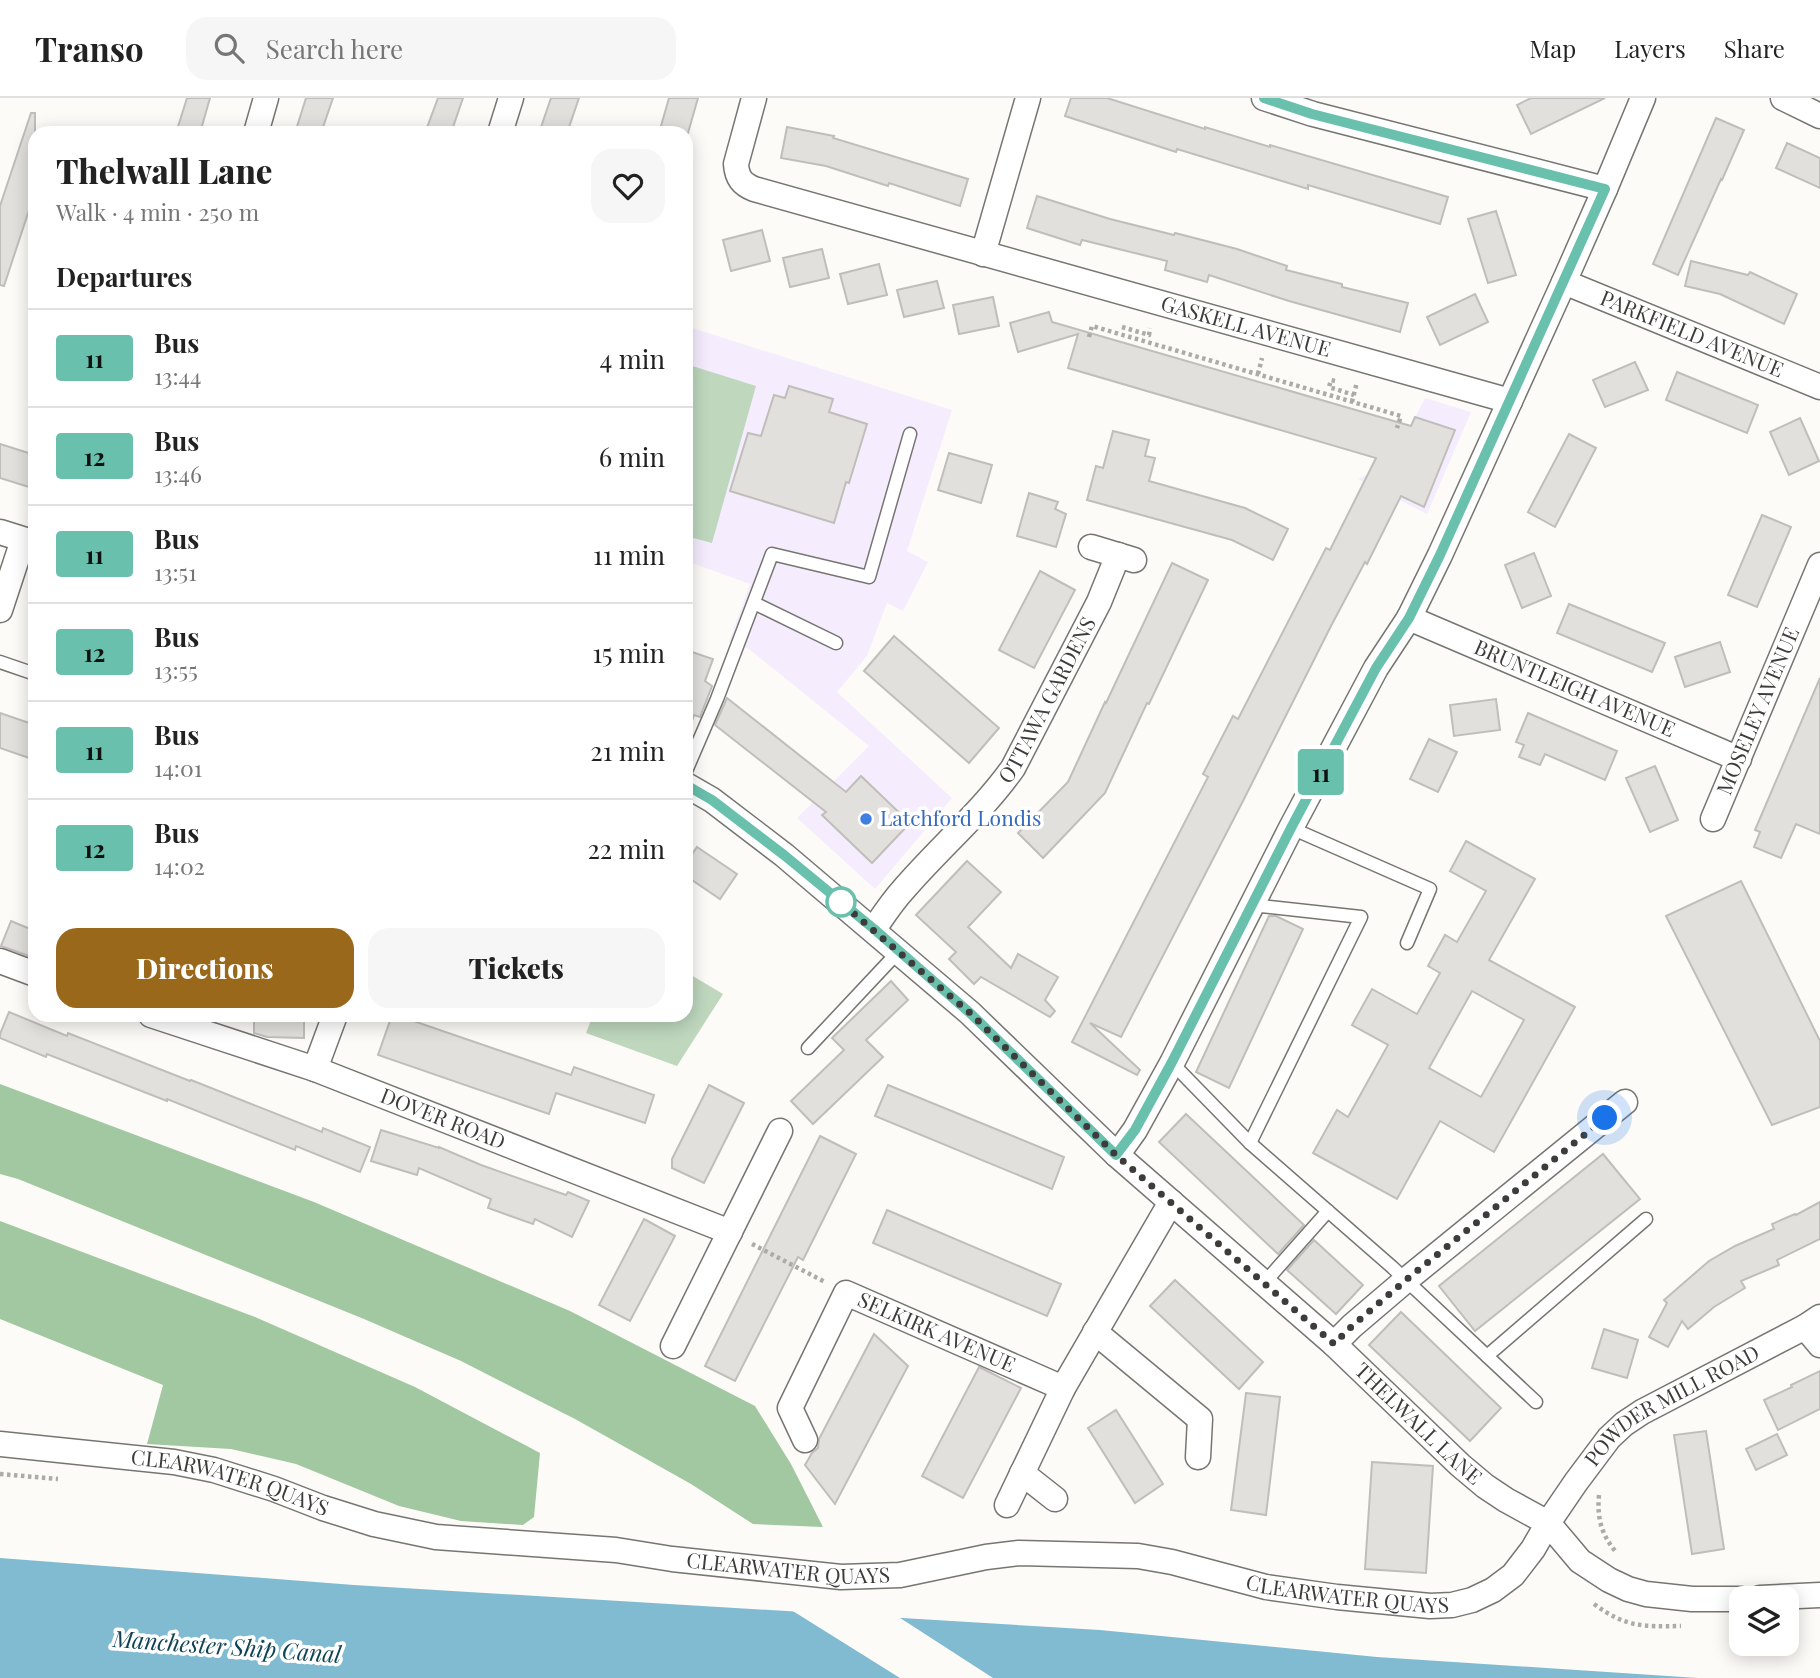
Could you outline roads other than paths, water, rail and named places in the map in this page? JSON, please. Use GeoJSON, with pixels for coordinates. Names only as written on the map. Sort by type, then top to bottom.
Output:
{"type":"FeatureCollection","features":[{"type":"Feature","properties":{"kind":"street"},"geometry":{"type":"LineString","coordinates":[[258,126],[266,98]]}},
{"type":"Feature","properties":{"kind":"street"},"geometry":{"type":"LineString","coordinates":[[502,126],[511,98]]}},
{"type":"Feature","properties":{"kind":"street","name":"GASKELL AVENUE"},"geometry":{"type":"LineString","coordinates":[[754,98],[736,164],[736,173],[744,185],[1510,401]]}},
{"type":"Feature","properties":{"kind":"street"},"geometry":{"type":"LineString","coordinates":[[983,254],[1028,98]]}},
{"type":"Feature","properties":{"kind":"street"},"geometry":{"type":"LineString","coordinates":[[1264,98],[1312,114],[1605,189]]}},
{"type":"Feature","properties":{"kind":"street"},"geometry":{"type":"LineString","coordinates":[[1116,1155],[1135,1130],[1172,1062],[1376,668],[1409,618],[1510,401],[1643,98]]}},
{"type":"Feature","properties":{"kind":"street"},"geometry":{"type":"LineString","coordinates":[[1783,98],[1820,116]]}},
{"type":"Feature","properties":{"kind":"street","name":"PARKFIELD AVENUE"},"geometry":{"type":"LineString","coordinates":[[1563,282],[1820,387]]}},
{"type":"Feature","properties":{"kind":"street"},"geometry":{"type":"LineString","coordinates":[[0,610],[19,538]]}},
{"type":"Feature","properties":{"kind":"street","name":"OTTAWA GARDENS"},"geometry":{"type":"LineString","coordinates":[[874,929],[902,891],[1000,787],[1013,768],[1099,602],[1126,558],[1091,547]]}},
{"type":"Feature","properties":{"kind":"street","name":"MOSELEY AVENUE"},"geometry":{"type":"LineString","coordinates":[[1713,819],[1820,565]]}},
{"type":"Feature","properties":{"kind":"street","name":"BRUNTLEIGH AVENUE"},"geometry":{"type":"LineString","coordinates":[[1409,618],[1739,759]]}},
{"type":"Feature","properties":{"kind":"street","name":"THELWALL LANE"},"geometry":{"type":"LineString","coordinates":[[693,789],[712,800],[784,855],[874,929],[970,1013],[1116,1155],[1334,1344],[1460,1465],[1506,1500],[1548,1523],[1580,1561],[1598,1574],[1628,1589],[1667,1597],[1729,1599]]}},
{"type":"Feature","properties":{"kind":"street"},"geometry":{"type":"LineString","coordinates":[[0,961],[28,971]]}},
{"type":"Feature","properties":{"kind":"street","name":"DOVER ROAD"},"geometry":{"type":"LineString","coordinates":[[172,1022],[315,1069],[730,1232]]}},
{"type":"Feature","properties":{"kind":"street"},"geometry":{"type":"LineString","coordinates":[[315,1069],[332,1022]]}},
{"type":"Feature","properties":{"kind":"street"},"geometry":{"type":"LineString","coordinates":[[1334,1344],[1406,1280],[1625,1102]]}},
{"type":"Feature","properties":{"kind":"street"},"geometry":{"type":"LineString","coordinates":[[673,1346],[780,1131]]}},
{"type":"Feature","properties":{"kind":"street"},"geometry":{"type":"LineString","coordinates":[[1007,1504],[1063,1388],[1171,1202]]}},
{"type":"Feature","properties":{"kind":"street","name":"SELKIRK AVENUE"},"geometry":{"type":"LineString","coordinates":[[805,1440],[790,1408],[846,1293],[1063,1388]]}},
{"type":"Feature","properties":{"kind":"street","name":"POWDER MILL ROAD"},"geometry":{"type":"LineString","coordinates":[[1548,1523],[1609,1438],[1624,1423],[1815,1330]]}},
{"type":"Feature","properties":{"kind":"street"},"geometry":{"type":"LineString","coordinates":[[1095,1332],[1200,1419],[1198,1457]]}},
{"type":"Feature","properties":{"kind":"street","name":"CLEARWATER QUAYS"},"geometry":{"type":"LineString","coordinates":[[0,1444],[174,1462],[214,1470],[374,1524],[436,1537],[616,1550],[672,1559],[841,1577],[900,1575],[1019,1553],[1138,1556],[1172,1562],[1266,1587],[1337,1597],[1430,1606],[1452,1605],[1472,1600],[1493,1590],[1513,1575],[1548,1523]]}},
{"type":"Feature","properties":{"kind":"street"},"geometry":{"type":"LineString","coordinates":[[1022,1473],[1055,1499]]}},
{"type":"Feature","properties":{"kind":"street"},"geometry":{"type":"LineString","coordinates":[[1799,1596],[1820,1595]]}},
{"type":"Feature","properties":{"kind":"lane"},"geometry":{"type":"LineString","coordinates":[[693,755],[772,554],[869,577],[910,434]]}},
{"type":"Feature","properties":{"kind":"lane"},"geometry":{"type":"LineString","coordinates":[[754,603],[836,643]]}},
{"type":"Feature","properties":{"kind":"lane"},"geometry":{"type":"LineString","coordinates":[[0,662],[28,672]]}},
{"type":"Feature","properties":{"kind":"lane"},"geometry":{"type":"LineString","coordinates":[[1291,828],[1430,889],[1407,943]]}},
{"type":"Feature","properties":{"kind":"lane"},"geometry":{"type":"LineString","coordinates":[[1250,1143],[1361,917],[1252,905]]}},
{"type":"Feature","properties":{"kind":"lane"},"geometry":{"type":"LineString","coordinates":[[808,1048],[899,951]]}},
{"type":"Feature","properties":{"kind":"lane"},"geometry":{"type":"LineString","coordinates":[[1172,1062],[1250,1143],[1406,1280],[1536,1402]]}},
{"type":"Feature","properties":{"kind":"lane"},"geometry":{"type":"LineString","coordinates":[[1265,1282],[1328,1211]]}},
{"type":"Feature","properties":{"kind":"lane"},"geometry":{"type":"LineString","coordinates":[[1487,1356],[1646,1219]]}},
{"type":"Feature","properties":{"kind":"water","name":"Manchester Ship Canal"},"geometry":{"type":"Polygon","coordinates":[[[0,1558],[354,1585],[1100,1630],[1377,1657],[1698,1678],[0,1678],[0,1558]]]}},
{"type":"Feature","properties":{"kind":"place","name":"Latchford Londis"},"geometry":{"type":"Point","coordinates":[866,819]}}]}
